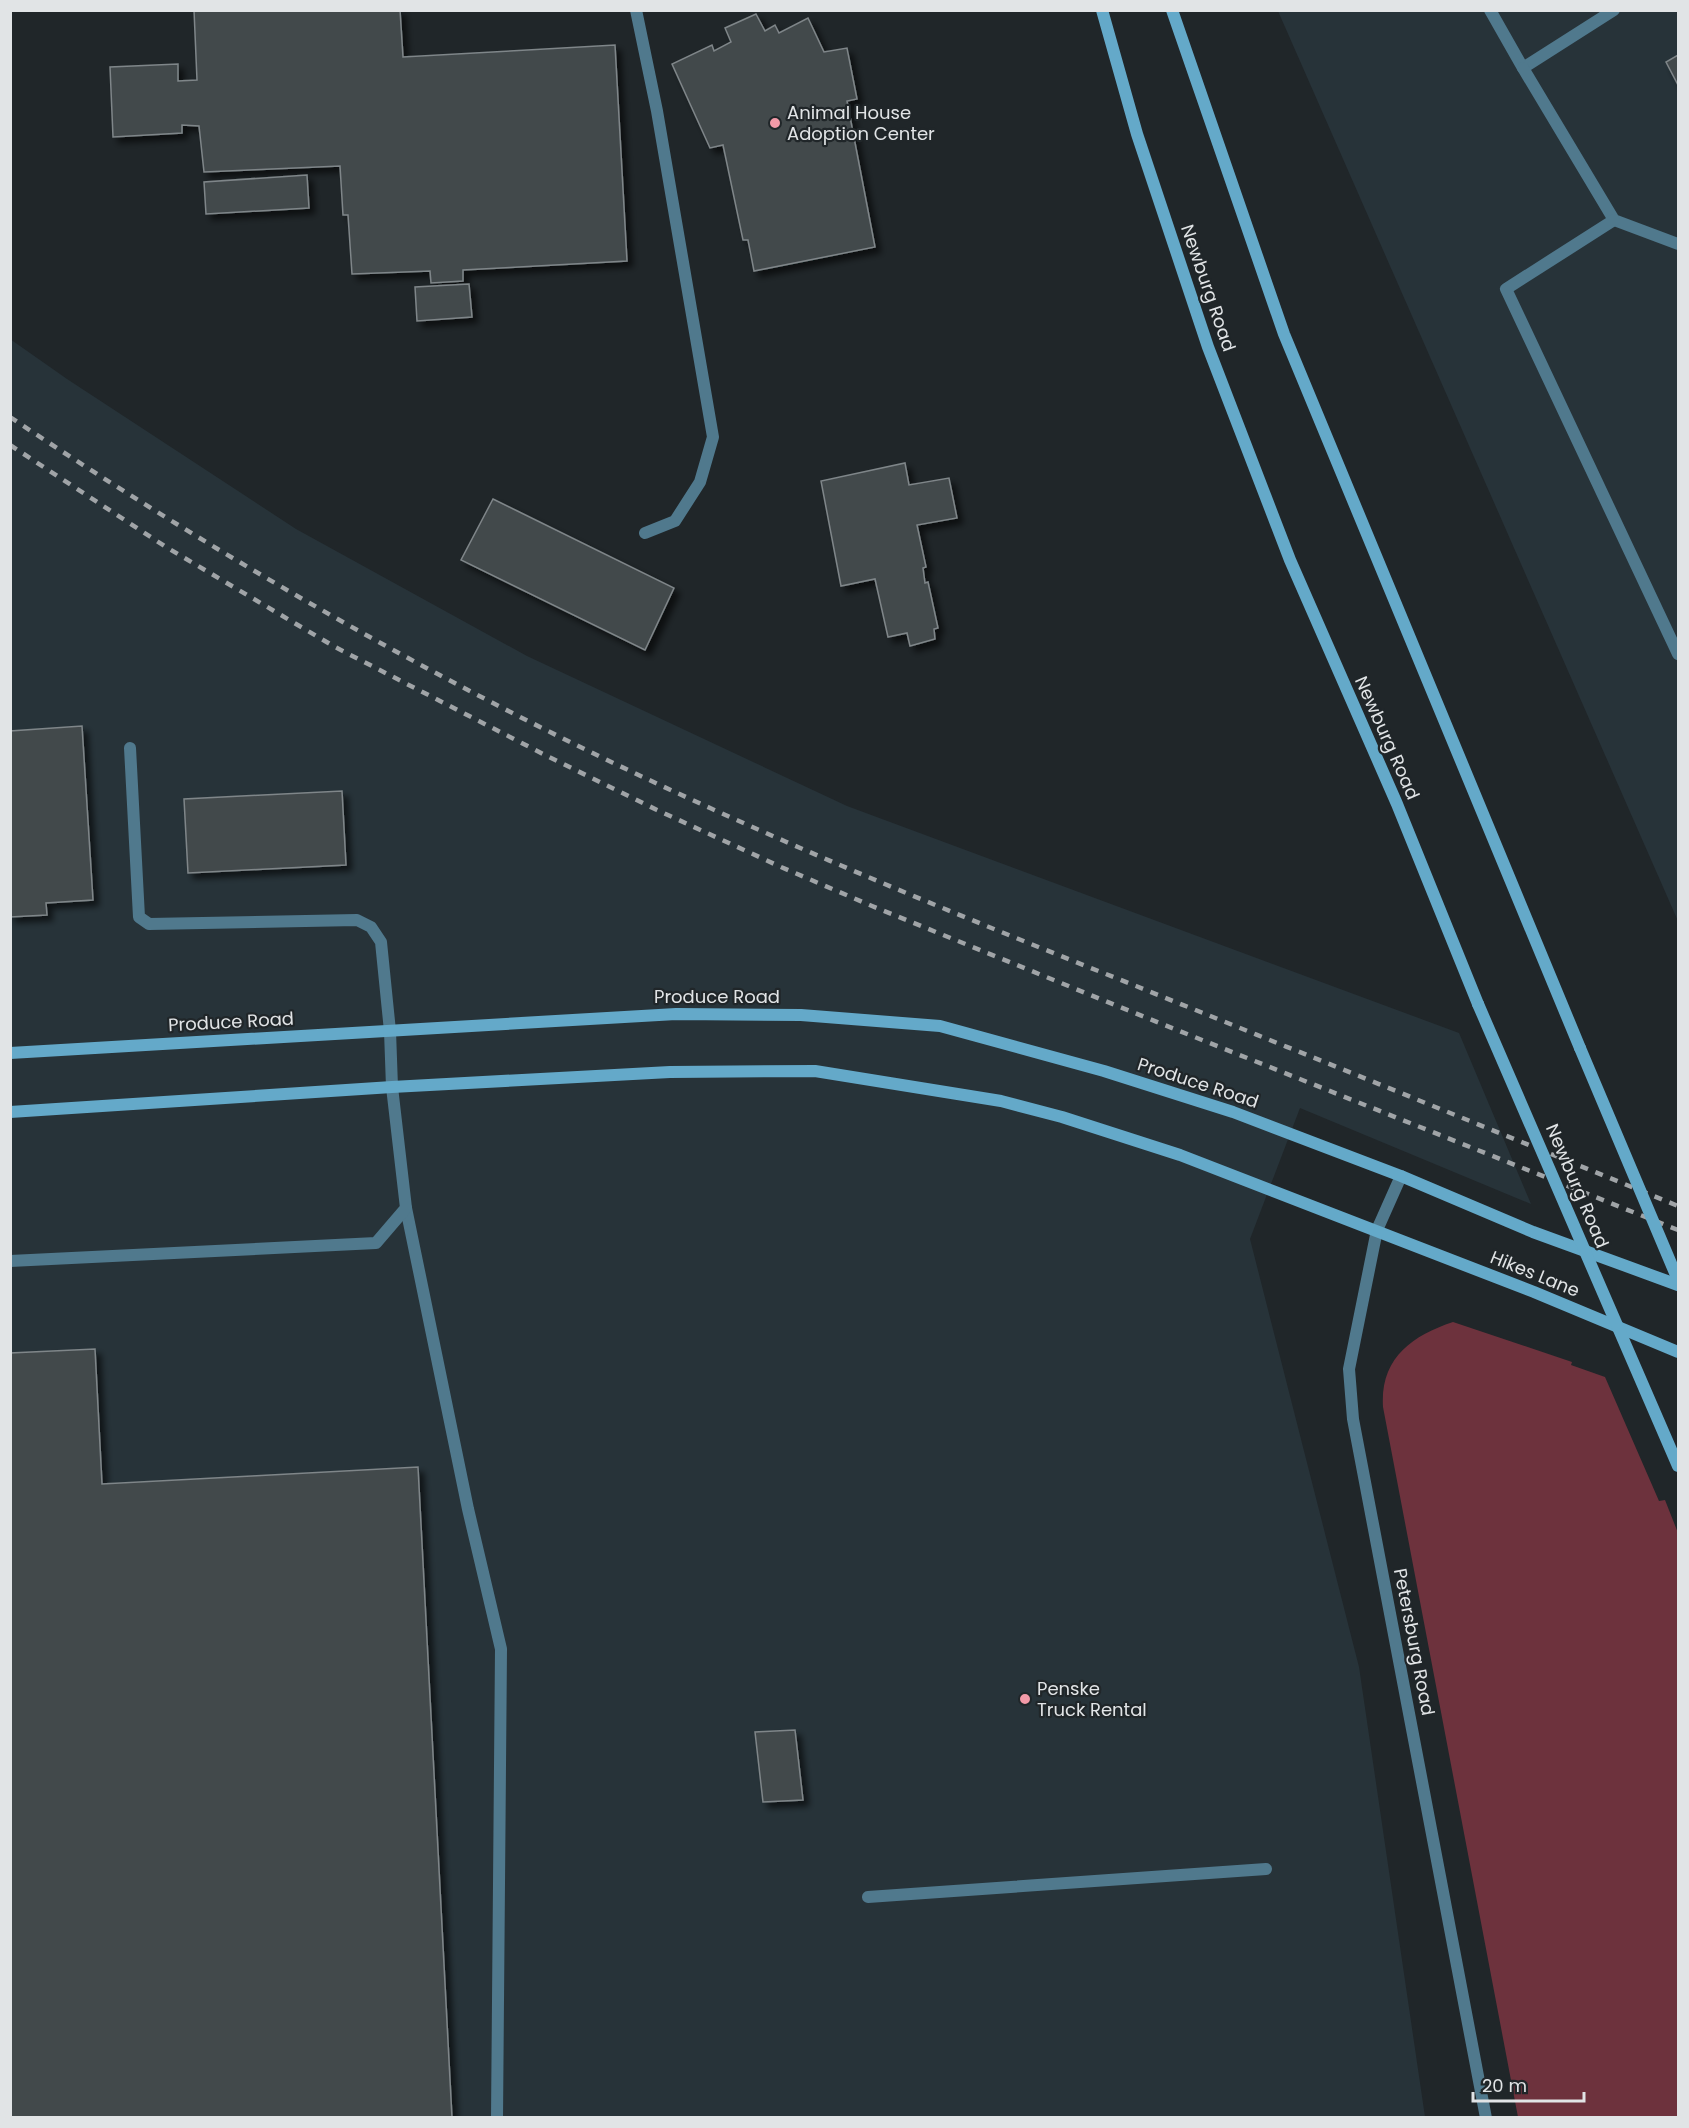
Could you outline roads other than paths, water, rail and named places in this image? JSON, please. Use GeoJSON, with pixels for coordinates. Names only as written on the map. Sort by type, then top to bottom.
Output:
{"type":"FeatureCollection","features":[{"type":"Feature","properties":{"kind":"street"},"geometry":{"type":"LineString","coordinates":[[636,10],[657,111],[713,437],[700,482],[675,521],[645,533]]}},
{"type":"Feature","properties":{"kind":"street","name":"Newburg Road"},"geometry":{"type":"LineString","coordinates":[[1102,10],[1137,134],[1208,348],[1290,560],[1678,1466]]}},
{"type":"Feature","properties":{"kind":"street"},"geometry":{"type":"LineString","coordinates":[[1172,10],[1284,333],[1678,1280]]}},
{"type":"Feature","properties":{"kind":"street"},"geometry":{"type":"LineString","coordinates":[[1490,10],[1614,220],[1678,244]]}},
{"type":"Feature","properties":{"kind":"street"},"geometry":{"type":"LineString","coordinates":[[1523,68],[1614,10]]}},
{"type":"Feature","properties":{"kind":"street"},"geometry":{"type":"LineString","coordinates":[[1614,220],[1506,290],[1678,654]]}},
{"type":"Feature","properties":{"kind":"street"},"geometry":{"type":"LineString","coordinates":[[130,748],[139,917],[149,924],[357,920],[371,927],[381,942],[390,1030],[392,1087],[406,1209],[468,1509],[501,1649],[497,2118]]}},
{"type":"Feature","properties":{"kind":"street","name":"Produce Road"},"geometry":{"type":"LineString","coordinates":[[10,1053],[676,1014],[801,1015],[940,1026],[1104,1071],[1233,1112],[1401,1176]]}},
{"type":"Feature","properties":{"kind":"street"},"geometry":{"type":"LineString","coordinates":[[10,1112],[392,1087],[670,1072],[815,1071],[1001,1101],[1062,1117],[1180,1155],[1377,1230]]}},
{"type":"Feature","properties":{"kind":"street"},"geometry":{"type":"LineString","coordinates":[[1401,1176],[1533,1232],[1678,1285]]}},
{"type":"Feature","properties":{"kind":"street","name":"Petersburg Road"},"geometry":{"type":"LineString","coordinates":[[1401,1176],[1377,1230],[1349,1369],[1353,1419],[1486,2118]]}},
{"type":"Feature","properties":{"kind":"street"},"geometry":{"type":"LineString","coordinates":[[10,1261],[376,1243],[406,1209]]}},
{"type":"Feature","properties":{"kind":"street","name":"Hikes Lane"},"geometry":{"type":"LineString","coordinates":[[1377,1230],[1678,1352]]}},
{"type":"Feature","properties":{"kind":"street"},"geometry":{"type":"LineString","coordinates":[[868,1897],[1266,1869]]}},
{"type":"Feature","properties":{"kind":"railway"},"geometry":{"type":"LineString","coordinates":[[10,417],[143,503],[346,624],[485,699],[627,770],[916,897],[1678,1206]]}},
{"type":"Feature","properties":{"kind":"railway"},"geometry":{"type":"LineString","coordinates":[[10,445],[166,547],[335,647],[657,810],[872,906],[1678,1230]]}},
{"type":"Feature","properties":{"kind":"place","name":"Animal House Adoption Center"},"geometry":{"type":"Point","coordinates":[775,123]}},
{"type":"Feature","properties":{"kind":"place","name":"Penske Truck Rental"},"geometry":{"type":"Point","coordinates":[1025,1699]}}]}
